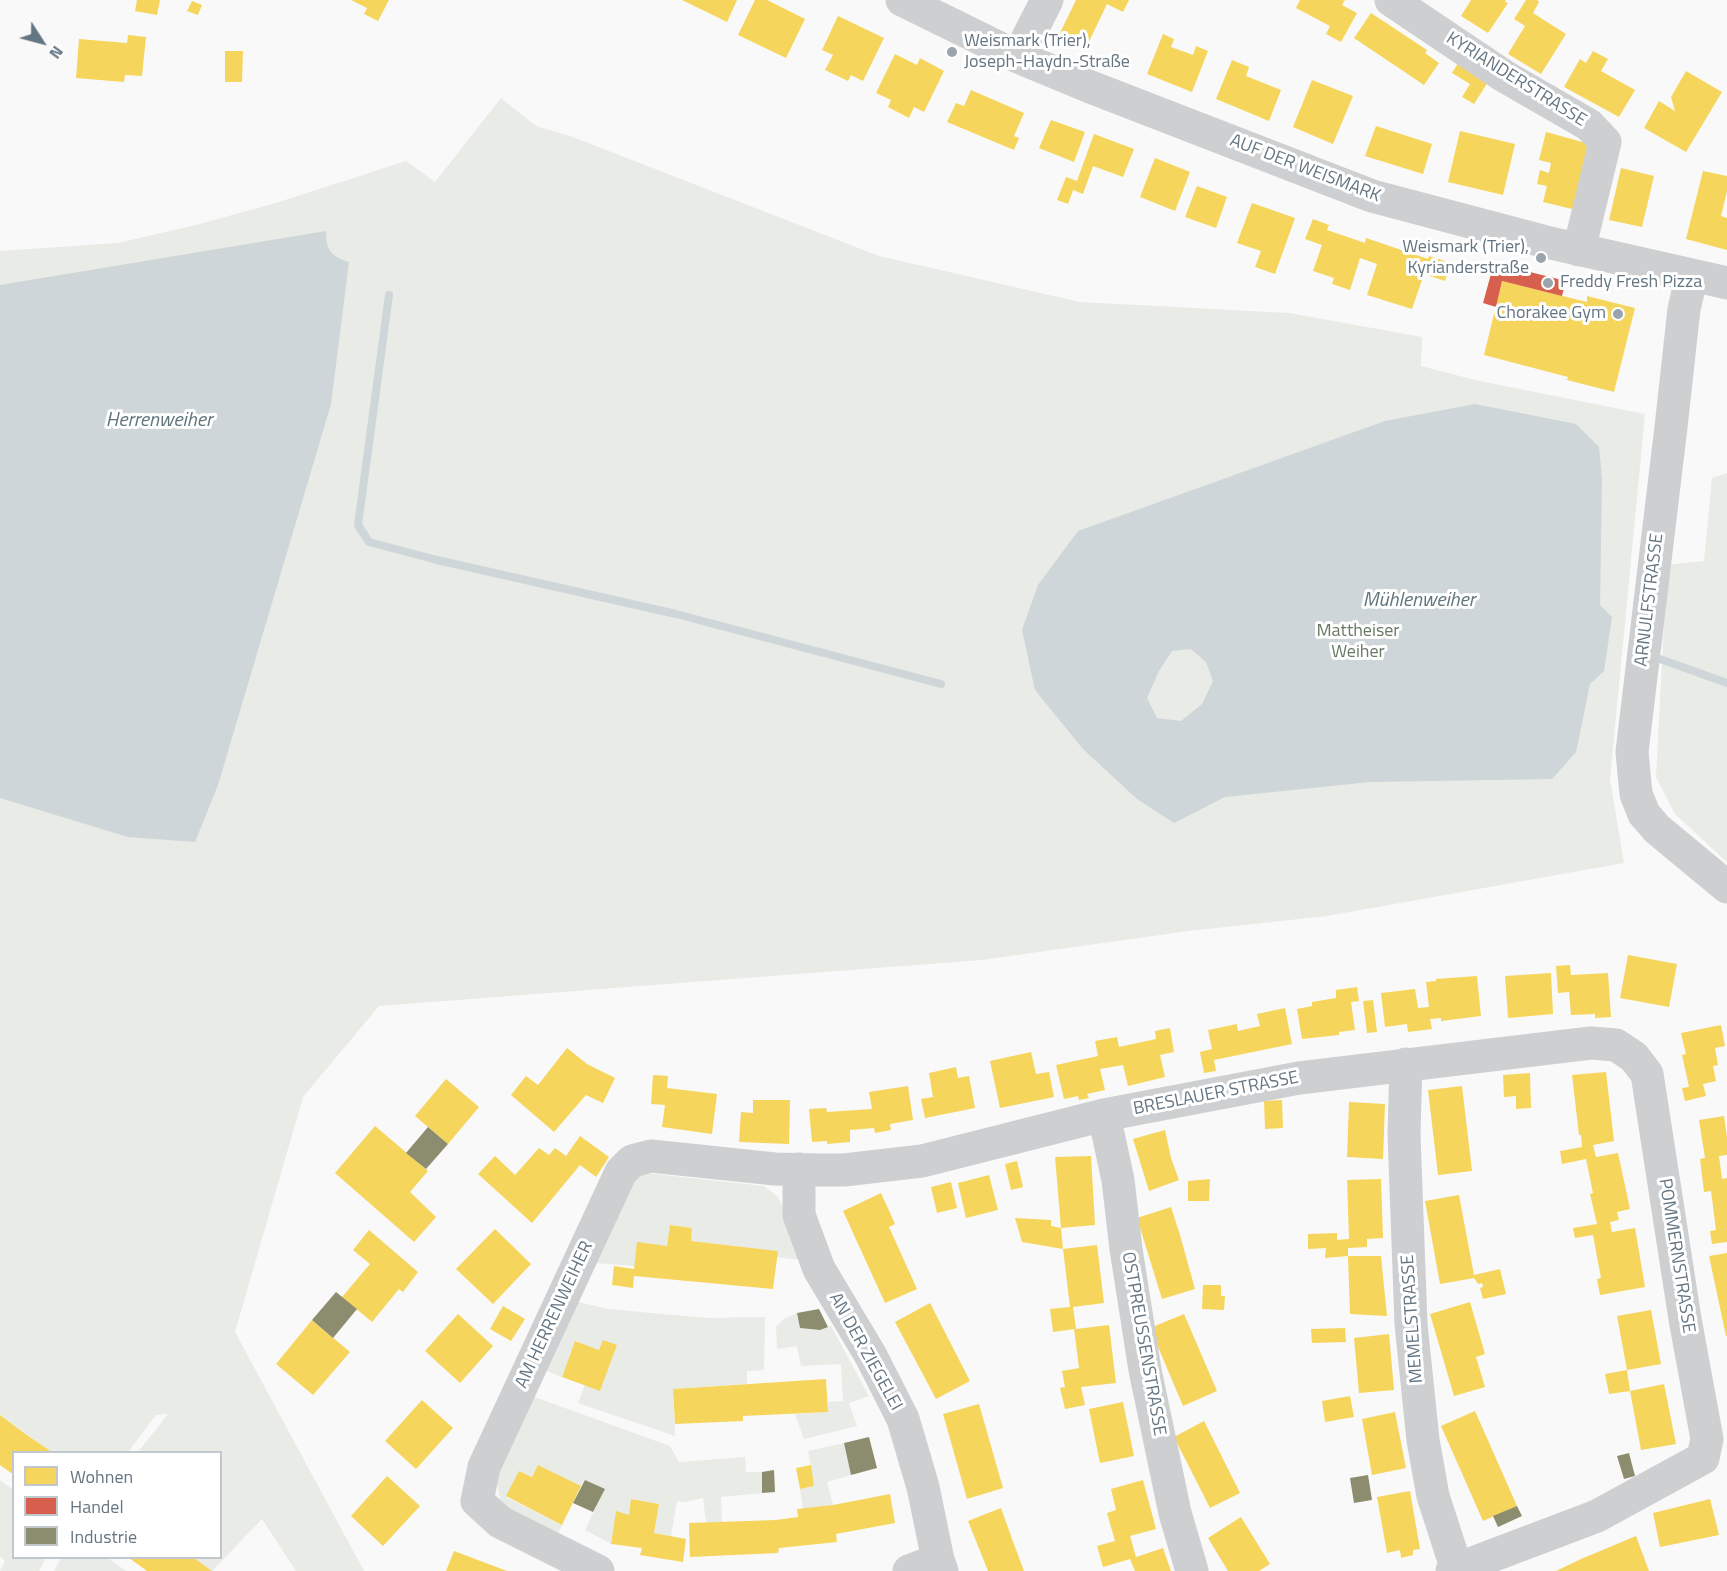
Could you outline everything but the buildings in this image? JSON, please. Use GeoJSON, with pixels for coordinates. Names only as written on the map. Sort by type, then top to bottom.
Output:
{"type":"FeatureCollection","features":[{"type":"Feature","properties":{"kind":"street","name":"AUF DER WEISMARK"},"geometry":{"type":"LineString","coordinates":[[902,0],[1018,57],[1372,196],[1579,250],[1727,284]]}},
{"type":"Feature","properties":{"kind":"street"},"geometry":{"type":"LineString","coordinates":[[1018,57],[1047,0]]}},
{"type":"Feature","properties":{"kind":"street","name":"KYRIANDERSTRASSE"},"geometry":{"type":"LineString","coordinates":[[1391,0],[1504,76],[1589,125],[1605,142],[1579,250]]}},
{"type":"Feature","properties":{"kind":"street","name":"ARNULFSTRASSE"},"geometry":{"type":"LineString","coordinates":[[1692,275],[1684,309],[1632,752],[1636,794],[1644,814],[1658,829],[1727,887]]}},
{"type":"Feature","properties":{"kind":"street","name":"BRESLAUER STRASSE"},"geometry":{"type":"LineString","coordinates":[[799,1169],[844,1170],[922,1161],[1104,1115],[1299,1078],[1591,1043],[1616,1045],[1634,1057]]}},
{"type":"Feature","properties":{"kind":"street","name":"POMMERNSTRASSE"},"geometry":{"type":"LineString","coordinates":[[1454,1570],[1597,1516],[1703,1458],[1707,1439],[1685,1319],[1647,1074],[1634,1057]]}},
{"type":"Feature","properties":{"kind":"street","name":"MEMELSTRASSE"},"geometry":{"type":"LineString","coordinates":[[1406,1064],[1404,1134],[1411,1324],[1423,1440],[1433,1496],[1454,1570]]}},
{"type":"Feature","properties":{"kind":"street","name":"OSTPREUSSENSTRASSE"},"geometry":{"type":"LineString","coordinates":[[1104,1115],[1118,1180],[1145,1370],[1174,1513],[1192,1571]]}},
{"type":"Feature","properties":{"kind":"street","name":"AM HERRENWEIHER"},"geometry":{"type":"LineString","coordinates":[[598,1571],[500,1522],[477,1501],[484,1467],[621,1172],[632,1161],[651,1156],[775,1169],[799,1169]]}},
{"type":"Feature","properties":{"kind":"street","name":"AN DER ZIEGELEI"},"geometry":{"type":"LineString","coordinates":[[799,1169],[799,1215],[819,1269],[861,1338],[903,1419],[923,1487],[930,1567]]}},
{"type":"Feature","properties":{"kind":"green space","name":"Mattheiser Weiher"},"geometry":{"type":"Polygon","coordinates":[[[501,98],[536,126],[570,136],[879,256],[1080,302],[1289,313],[1422,337],[1421,366],[1475,380],[1645,414],[1610,779],[1624,863],[1327,916],[1189,931],[981,960],[379,1006],[303,1097],[235,1332],[364,1571],[296,1571],[262,1519],[212,1571],[195,1559],[222,1559],[222,1451],[139,1451],[168,1414],[156,1415],[129,1451],[51,1451],[0,1415],[0,251],[118,243],[200,224],[279,202],[406,161],[435,182],[501,98]]]}},
{"type":"Feature","properties":{"kind":"green space"},"geometry":{"type":"Polygon","coordinates":[[[1727,473],[1727,862],[1675,814],[1656,777],[1667,565],[1704,561],[1712,478],[1727,473]]]}},
{"type":"Feature","properties":{"kind":"green space"},"geometry":{"type":"Polygon","coordinates":[[[646,1173],[764,1186],[778,1197],[795,1235],[800,1260],[777,1257],[777,1251],[691,1241],[692,1228],[670,1225],[667,1246],[634,1266],[596,1263],[636,1176],[646,1173]]]}},
{"type":"Feature","properties":{"kind":"green space"},"geometry":{"type":"Polygon","coordinates":[[[574,1301],[608,1309],[706,1318],[765,1317],[764,1370],[747,1371],[747,1384],[673,1389],[675,1436],[578,1403],[585,1385],[600,1390],[617,1345],[603,1341],[599,1350],[575,1341],[562,1377],[544,1370],[574,1301]]]}},
{"type":"Feature","properties":{"kind":"green space"},"geometry":{"type":"Polygon","coordinates":[[[797,1313],[800,1328],[820,1330],[831,1326],[869,1396],[849,1403],[857,1426],[804,1439],[795,1414],[828,1412],[828,1402],[843,1401],[841,1364],[801,1366],[797,1346],[777,1349],[776,1327],[784,1319],[797,1313]]]}},
{"type":"Feature","properties":{"kind":"green space"},"geometry":{"type":"Polygon","coordinates":[[[529,1395],[670,1446],[679,1462],[745,1457],[746,1472],[762,1472],[762,1493],[721,1497],[722,1522],[706,1522],[703,1498],[677,1501],[671,1536],[654,1533],[659,1504],[632,1499],[629,1515],[616,1512],[611,1544],[585,1530],[604,1489],[585,1480],[581,1486],[538,1465],[532,1477],[519,1471],[506,1497],[562,1525],[558,1534],[506,1511],[500,1498],[496,1479],[529,1395]]]}},
{"type":"Feature","properties":{"kind":"green space"},"geometry":{"type":"Polygon","coordinates":[[[844,1443],[851,1475],[827,1482],[833,1505],[803,1509],[800,1489],[814,1486],[808,1451],[844,1443]]]}},
{"type":"Feature","properties":{"kind":"green space"},"geometry":{"type":"Polygon","coordinates":[[[0,1480],[12,1489],[12,1559],[45,1559],[39,1571],[0,1571],[5,1561],[0,1557],[0,1480]]]}},
{"type":"Feature","properties":{"kind":"green space"},"geometry":{"type":"Polygon","coordinates":[[[60,1559],[109,1559],[126,1571],[54,1571],[60,1559]]]}},
{"type":"Feature","properties":{"kind":"water","name":"Herrenweiher"},"geometry":{"type":"Polygon","coordinates":[[[326,231],[327,243],[331,252],[349,262],[331,404],[218,785],[195,842],[128,837],[0,798],[0,285],[326,231]]]}},
{"type":"Feature","properties":{"kind":"water","name":"Mühlenweiher"},"geometry":{"type":"Polygon","coordinates":[[[1475,404],[1576,424],[1599,447],[1602,479],[1600,605],[1612,617],[1604,671],[1590,684],[1576,752],[1552,779],[1370,782],[1225,797],[1174,823],[1137,799],[1083,749],[1035,690],[1022,630],[1038,585],[1078,531],[1385,421],[1475,404]],[[1191,649],[1172,651],[1159,671],[1147,698],[1157,718],[1181,721],[1202,704],[1213,681],[1206,662],[1191,649]]]}},
{"type":"Feature","properties":{"kind":"waterway"},"geometry":{"type":"LineString","coordinates":[[389,295],[358,525],[369,542],[437,560],[676,614],[941,684]]}},
{"type":"Feature","properties":{"kind":"waterway"},"geometry":{"type":"LineString","coordinates":[[1657,658],[1727,683]]}},
{"type":"Feature","properties":{"kind":"place","name":"Weismark (Trier), Joseph-Haydn-Straße"},"geometry":{"type":"Point","coordinates":[952,52]}},
{"type":"Feature","properties":{"kind":"place","name":"Weismark (Trier), Kyrianderstraße"},"geometry":{"type":"Point","coordinates":[1541,258]}},
{"type":"Feature","properties":{"kind":"place","name":"Freddy Fresh Pizza"},"geometry":{"type":"Point","coordinates":[1548,283]}},
{"type":"Feature","properties":{"kind":"place","name":"Chorakee Gym"},"geometry":{"type":"Point","coordinates":[1618,314]}}]}
